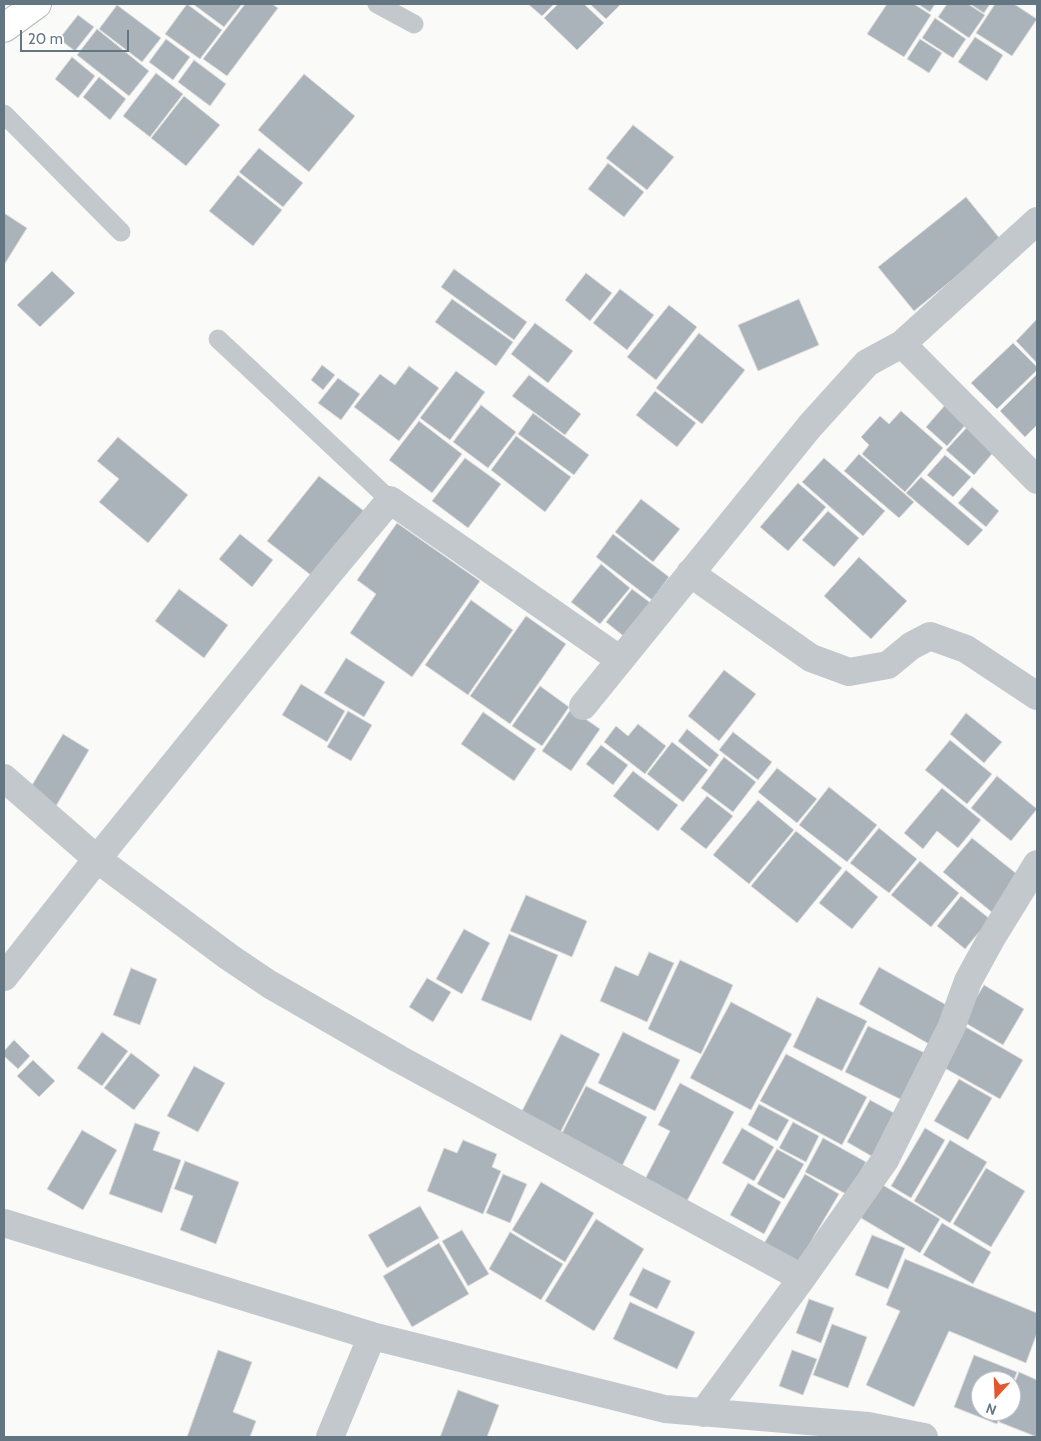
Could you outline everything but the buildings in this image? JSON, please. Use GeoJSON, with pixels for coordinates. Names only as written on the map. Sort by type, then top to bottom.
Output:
{"type":"FeatureCollection","features":[{"type":"Feature","properties":{"kind":"main road"},"geometry":{"type":"LineString","coordinates":[[4,28],[37,4]]}},
{"type":"Feature","properties":{"kind":"street"},"geometry":{"type":"LineString","coordinates":[[583,706],[619,659],[810,426],[867,363],[902,344],[1037,221]]}},
{"type":"Feature","properties":{"kind":"street"},"geometry":{"type":"LineString","coordinates":[[902,344],[1037,480]]}},
{"type":"Feature","properties":{"kind":"street"},"geometry":{"type":"LineString","coordinates":[[4,977],[97,859],[390,500],[619,659]]}},
{"type":"Feature","properties":{"kind":"street"},"geometry":{"type":"LineString","coordinates":[[690,572],[811,658],[849,672],[888,665],[911,646],[930,636],[966,649],[1037,696]]}},
{"type":"Feature","properties":{"kind":"street"},"geometry":{"type":"LineString","coordinates":[[4,778],[97,859],[270,984],[408,1064],[802,1278]]}},
{"type":"Feature","properties":{"kind":"street"},"geometry":{"type":"LineString","coordinates":[[703,1413],[802,1278],[885,1160],[951,1028],[968,981],[991,939],[1037,864]]}},
{"type":"Feature","properties":{"kind":"street"},"geometry":{"type":"LineString","coordinates":[[4,1223],[372,1336],[665,1409],[868,1426],[924,1437]]}},
{"type":"Feature","properties":{"kind":"street"},"geometry":{"type":"LineString","coordinates":[[330,1437],[372,1336]]}},
{"type":"Feature","properties":{"kind":"lane"},"geometry":{"type":"LineString","coordinates":[[377,4],[414,24]]}},
{"type":"Feature","properties":{"kind":"lane"},"geometry":{"type":"LineString","coordinates":[[4,114],[121,232]]}},
{"type":"Feature","properties":{"kind":"lane"},"geometry":{"type":"LineString","coordinates":[[218,339],[390,500]]}}]}
